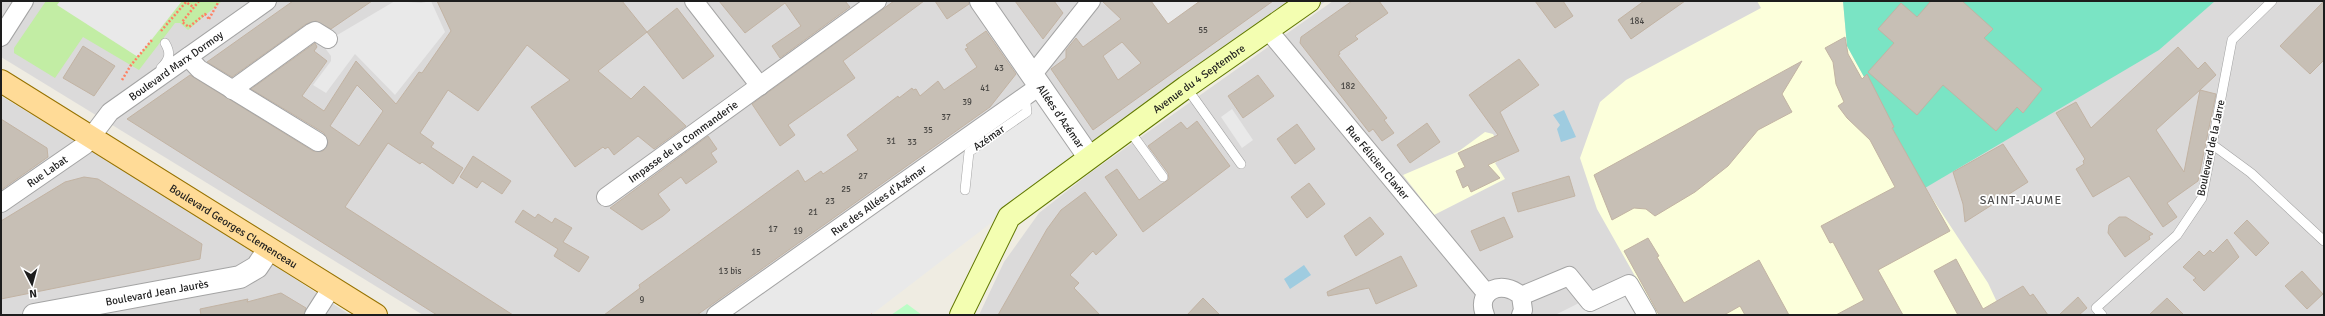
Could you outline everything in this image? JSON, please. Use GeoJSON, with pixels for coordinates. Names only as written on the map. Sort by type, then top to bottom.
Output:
{"type":"FeatureCollection","features":[{"type":"Feature","properties":{"kind":"main road","name":"Avenue du 4 Septembre"},"geometry":{"type":"LineString","coordinates":[[961,315],[1009,217],[1186,87],[1309,1]]}},
{"type":"Feature","properties":{"kind":"main road","name":"Boulevard Georges Clemenceau"},"geometry":{"type":"LineString","coordinates":[[1,81],[376,315]]}},
{"type":"Feature","properties":{"kind":"street"},"geometry":{"type":"LineString","coordinates":[[1,37],[24,1]]}},
{"type":"Feature","properties":{"kind":"street","name":"Boulevard Marx Dormoy"},"geometry":{"type":"LineString","coordinates":[[91,137],[110,112],[155,81],[193,63],[267,1]]}},
{"type":"Feature","properties":{"kind":"street"},"geometry":{"type":"LineString","coordinates":[[694,1],[760,86]]}},
{"type":"Feature","properties":{"kind":"street","name":"Impasse de la Commanderie"},"geometry":{"type":"LineString","coordinates":[[606,197],[877,1]]}},
{"type":"Feature","properties":{"kind":"street","name":"Allées d'Azémar"},"geometry":{"type":"LineString","coordinates":[[981,1],[1033,85],[1089,157]]}},
{"type":"Feature","properties":{"kind":"street","name":"Rue des Allées d'Azémar"},"geometry":{"type":"LineString","coordinates":[[716,315],[1033,85],[1091,1]]}},
{"type":"Feature","properties":{"kind":"street","name":"Rue Félicien Clavier"},"geometry":{"type":"LineString","coordinates":[[1268,30],[1487,294]]}},
{"type":"Feature","properties":{"kind":"street"},"geometry":{"type":"LineString","coordinates":[[232,90],[311,33],[315,31],[328,40]]}},
{"type":"Feature","properties":{"kind":"street"},"geometry":{"type":"LineString","coordinates":[[193,63],[232,90],[318,142]]}},
{"type":"Feature","properties":{"kind":"street","name":"Rue Labat"},"geometry":{"type":"LineString","coordinates":[[1,203],[85,145],[91,137]]}},
{"type":"Feature","properties":{"kind":"street","name":"Boulevard Jean Jaurès"},"geometry":{"type":"LineString","coordinates":[[35,315],[240,277],[257,267],[269,249]]}},
{"type":"Feature","properties":{"kind":"street"},"geometry":{"type":"LineString","coordinates":[[1521,296],[1569,276],[1590,302],[1629,284],[1647,315]]}},
{"type":"Feature","properties":{"kind":"street"},"geometry":{"type":"LineString","coordinates":[[1485,315],[1483,307],[1487,294],[1498,287],[1504,286],[1511,288],[1521,296],[1523,310],[1521,315]]}},
{"type":"Feature","properties":{"kind":"street"},"geometry":{"type":"LineString","coordinates":[[314,315],[332,288]]}},
{"type":"Feature","properties":{"kind":"lane","name":"Boulevard de la Jarre"},"geometry":{"type":"LineString","coordinates":[[2096,313],[2177,235],[2202,198],[2232,40],[2272,1]]}},
{"type":"Feature","properties":{"kind":"lane"},"geometry":{"type":"LineString","coordinates":[[155,81],[158,71],[168,61],[170,55],[165,43]]}},
{"type":"Feature","properties":{"kind":"lane","name":"Azémar"},"geometry":{"type":"LineString","coordinates":[[965,190],[969,152],[1027,112],[1033,85]]}},
{"type":"Feature","properties":{"kind":"lane"},"geometry":{"type":"LineString","coordinates":[[1186,87],[1240,164]]}},
{"type":"Feature","properties":{"kind":"lane"},"geometry":{"type":"LineString","coordinates":[[1129,130],[1163,177]]}},
{"type":"Feature","properties":{"kind":"lane"},"geometry":{"type":"LineString","coordinates":[[2212,145],[2251,173],[2324,241]]}},
{"type":"Feature","properties":{"kind":"path"},"geometry":{"type":"LineString","coordinates":[[199,1],[182,22],[189,27],[205,14],[209,19]]}},
{"type":"Feature","properties":{"kind":"path"},"geometry":{"type":"LineString","coordinates":[[214,9],[219,1]]}},
{"type":"Feature","properties":{"kind":"path"},"geometry":{"type":"LineString","coordinates":[[122,80],[131,65]]}},
{"type":"Feature","properties":{"kind":"shaded area"},"geometry":{"type":"Polygon","coordinates":[[[1,1],[1326,1],[1084,173],[716,315],[423,315],[1,57],[1,1]]]}},
{"type":"Feature","properties":{"kind":"shaded area"},"geometry":{"type":"Polygon","coordinates":[[[60,1],[182,1],[138,57],[57,5],[60,1]]]}},
{"type":"Feature","properties":{"kind":"shaded area"},"geometry":{"type":"Polygon","coordinates":[[[395,1],[421,3],[431,1],[445,32],[395,95],[355,54],[326,93],[313,85],[331,61],[331,56],[322,44],[395,1]]]}},
{"type":"Feature","properties":{"kind":"shaded area"},"geometry":{"type":"Polygon","coordinates":[[[1151,1],[1200,1],[1168,24],[1151,1]]]}},
{"type":"Feature","properties":{"kind":"shaded area"},"geometry":{"type":"Polygon","coordinates":[[[1333,1],[2324,1],[2324,315],[979,315],[1004,262],[1039,213],[1090,173],[1333,1]]]}},
{"type":"Feature","properties":{"kind":"shaded area"},"geometry":{"type":"Polygon","coordinates":[[[1757,1],[1843,1],[1847,46],[1926,189],[1988,283],[2003,315],[1657,315],[1597,209],[1580,158],[1600,102],[1626,80],[1761,8],[1757,1]]]}},
{"type":"Feature","properties":{"kind":"shaded area"},"geometry":{"type":"Polygon","coordinates":[[[1041,94],[1082,153],[871,315],[727,315],[1041,94]]]}},
{"type":"Feature","properties":{"kind":"shaded area"},"geometry":{"type":"Polygon","coordinates":[[[1,96],[186,207],[350,315],[1,315],[1,96]]]}},
{"type":"Feature","properties":{"kind":"shaded area"},"geometry":{"type":"Polygon","coordinates":[[[1232,109],[1253,140],[1242,148],[1221,117],[1232,109]]]}},
{"type":"Feature","properties":{"kind":"shaded area"},"geometry":{"type":"Polygon","coordinates":[[[1485,132],[1493,134],[1505,156],[1495,163],[1505,179],[1434,215],[1403,175],[1459,151],[1485,132]]]}},
{"type":"Feature","properties":{"kind":"shaded area"},"geometry":{"type":"Polygon","coordinates":[[[1626,288],[1640,315],[1555,315],[1585,300],[1626,288]]]}},
{"type":"Feature","properties":{"kind":"green space"},"geometry":{"type":"Polygon","coordinates":[[[46,1],[222,1],[188,30],[180,23],[175,23],[139,70],[83,37],[55,78],[14,53],[14,48],[46,1]]]}},
{"type":"Feature","properties":{"kind":"green space"},"geometry":{"type":"Polygon","coordinates":[[[1843,1],[2215,1],[2159,50],[1925,188],[1847,46],[1843,1]]]}},
{"type":"Feature","properties":{"kind":"green space"},"geometry":{"type":"Polygon","coordinates":[[[907,304],[922,315],[891,315],[907,304]]]}},
{"type":"Feature","properties":{"kind":"water"},"geometry":{"type":"Polygon","coordinates":[[[1564,110],[1576,137],[1561,142],[1557,129],[1560,125],[1553,115],[1564,110]]]}},
{"type":"Feature","properties":{"kind":"water"},"geometry":{"type":"Polygon","coordinates":[[[1304,265],[1311,275],[1290,289],[1284,279],[1304,265]]]}},
{"type":"Feature","properties":{"kind":"building"},"geometry":{"type":"Polygon","coordinates":[[[293,1],[372,1],[331,29],[316,21],[306,24],[232,77],[207,62],[293,1]]]}},
{"type":"Feature","properties":{"kind":"building"},"geometry":{"type":"Polygon","coordinates":[[[437,1],[622,1],[647,32],[598,71],[631,99],[644,86],[686,126],[654,149],[638,136],[614,155],[608,147],[605,149],[603,147],[575,167],[531,107],[570,80],[527,45],[478,111],[448,90],[420,133],[434,143],[431,147],[463,168],[453,184],[422,162],[420,164],[388,143],[345,207],[513,315],[437,315],[127,119],[190,75],[313,151],[323,151],[328,143],[324,133],[251,89],[315,43],[317,47],[314,51],[327,61],[302,96],[324,111],[356,61],[396,104],[419,72],[422,73],[451,31],[437,1]],[[357,85],[330,126],[359,146],[383,111],[357,85]]]}},
{"type":"Feature","properties":{"kind":"building"},"geometry":{"type":"Polygon","coordinates":[[[719,1],[845,1],[850,7],[780,58],[772,46],[801,26],[785,3],[745,33],[719,1]]]}},
{"type":"Feature","properties":{"kind":"building"},"geometry":{"type":"Polygon","coordinates":[[[894,1],[924,1],[843,61],[855,78],[788,125],[795,135],[780,146],[752,104],[894,1]]]}},
{"type":"Feature","properties":{"kind":"building"},"geometry":{"type":"Polygon","coordinates":[[[935,1],[969,1],[969,4],[947,19],[935,1]]]}},
{"type":"Feature","properties":{"kind":"building"},"geometry":{"type":"Polygon","coordinates":[[[1015,1],[1054,1],[1063,13],[1043,39],[1015,1]]]}},
{"type":"Feature","properties":{"kind":"building"},"geometry":{"type":"Polygon","coordinates":[[[1102,1],[1151,1],[1168,24],[1200,1],[1273,1],[1093,130],[1051,69],[1066,58],[1066,50],[1076,38],[1083,47],[1121,19],[1102,1]],[[1122,42],[1103,56],[1118,80],[1141,63],[1122,42]]]}},
{"type":"Feature","properties":{"kind":"building"},"geometry":{"type":"Polygon","coordinates":[[[1352,1],[1379,1],[1388,13],[1355,36],[1358,39],[1339,52],[1340,54],[1338,55],[1387,118],[1384,120],[1394,133],[1382,141],[1373,129],[1369,132],[1300,43],[1301,37],[1352,1]]]}},
{"type":"Feature","properties":{"kind":"building"},"geometry":{"type":"Polygon","coordinates":[[[1535,1],[1563,1],[1573,16],[1555,28],[1535,1]]]}},
{"type":"Feature","properties":{"kind":"building"},"geometry":{"type":"Polygon","coordinates":[[[1644,1],[1685,1],[1631,39],[1618,20],[1644,1]]]}},
{"type":"Feature","properties":{"kind":"building"},"geometry":{"type":"Polygon","coordinates":[[[1931,1],[1962,1],[1993,29],[1984,38],[2042,89],[2023,113],[2017,107],[1996,131],[1943,85],[1917,115],[1868,72],[1894,43],[1878,29],[1901,3],[1917,17],[1931,1]]]}},
{"type":"Feature","properties":{"kind":"building"},"geometry":{"type":"Polygon","coordinates":[[[2324,1],[2324,60],[2310,74],[2280,46],[2324,1]]]}},
{"type":"Feature","properties":{"kind":"building"},"geometry":{"type":"Polygon","coordinates":[[[677,8],[714,56],[683,79],[647,32],[677,8]]]}},
{"type":"Feature","properties":{"kind":"building"},"geometry":{"type":"Polygon","coordinates":[[[986,31],[1016,74],[990,107],[697,315],[604,315],[640,288],[639,285],[798,170],[805,182],[821,171],[823,174],[858,150],[847,135],[898,96],[899,98],[912,88],[913,90],[916,89],[920,96],[938,81],[944,90],[977,67],[965,49],[968,48],[966,45],[986,31]]]}},
{"type":"Feature","properties":{"kind":"building"},"geometry":{"type":"Polygon","coordinates":[[[1845,37],[1848,54],[1862,79],[1867,74],[1894,127],[1892,128],[1950,231],[1878,270],[1903,315],[1836,315],[1864,300],[1833,242],[1830,243],[1821,226],[1895,187],[1870,140],[1847,118],[1838,106],[1844,102],[1836,84],[1833,62],[1825,48],[1845,37]]]}},
{"type":"Feature","properties":{"kind":"building"},"geometry":{"type":"Polygon","coordinates":[[[83,46],[115,66],[94,96],[63,78],[83,46]]]}},
{"type":"Feature","properties":{"kind":"building"},"geometry":{"type":"Polygon","coordinates":[[[2178,47],[2198,69],[2205,62],[2216,75],[2200,90],[2216,94],[2198,181],[2167,203],[2177,217],[2163,227],[2129,176],[2093,197],[2076,169],[2084,164],[2083,161],[2085,159],[2056,113],[2076,102],[2091,128],[2178,47]],[[2200,90],[2156,130],[2184,172],[2200,90]]]}},
{"type":"Feature","properties":{"kind":"building"},"geometry":{"type":"Polygon","coordinates":[[[1519,59],[1539,85],[1500,112],[1519,151],[1488,165],[1500,178],[1471,192],[1468,185],[1463,188],[1456,171],[1465,167],[1458,153],[1498,135],[1469,95],[1519,59]]]}},
{"type":"Feature","properties":{"kind":"building"},"geometry":{"type":"Polygon","coordinates":[[[1802,61],[1782,94],[1792,112],[1758,130],[1728,166],[1695,192],[1655,216],[1646,209],[1634,208],[1612,220],[1594,175],[1802,61]]]}},
{"type":"Feature","properties":{"kind":"building"},"geometry":{"type":"Polygon","coordinates":[[[1258,75],[1274,96],[1243,118],[1228,96],[1258,75]]]}},
{"type":"Feature","properties":{"kind":"building"},"geometry":{"type":"Polygon","coordinates":[[[1,119],[47,148],[48,157],[1,190],[1,119]]]}},
{"type":"Feature","properties":{"kind":"building"},"geometry":{"type":"Polygon","coordinates":[[[1197,121],[1230,166],[1143,232],[1105,177],[1117,169],[1139,200],[1169,179],[1168,173],[1148,146],[1181,122],[1187,129],[1197,121]]]}},
{"type":"Feature","properties":{"kind":"building"},"geometry":{"type":"Polygon","coordinates":[[[1427,123],[1440,142],[1410,163],[1397,145],[1427,123]]]}},
{"type":"Feature","properties":{"kind":"building"},"geometry":{"type":"Polygon","coordinates":[[[1297,124],[1315,149],[1295,164],[1277,139],[1297,124]]]}},
{"type":"Feature","properties":{"kind":"building"},"geometry":{"type":"Polygon","coordinates":[[[708,136],[717,149],[711,153],[717,162],[686,184],[681,177],[658,194],[670,210],[663,216],[642,230],[610,208],[708,136]]]}},
{"type":"Feature","properties":{"kind":"building"},"geometry":{"type":"Polygon","coordinates":[[[2003,144],[2028,182],[1965,222],[1963,204],[1953,172],[2003,144]]]}},
{"type":"Feature","properties":{"kind":"building"},"geometry":{"type":"Polygon","coordinates":[[[473,156],[511,181],[502,194],[482,181],[477,188],[460,177],[473,156]]]}},
{"type":"Feature","properties":{"kind":"building"},"geometry":{"type":"Polygon","coordinates":[[[1569,176],[1575,196],[1518,212],[1512,193],[1569,176]]]}},
{"type":"Feature","properties":{"kind":"building"},"geometry":{"type":"Polygon","coordinates":[[[84,177],[98,179],[202,244],[200,259],[1,299],[1,221],[65,182],[84,177]]]}},
{"type":"Feature","properties":{"kind":"building"},"geometry":{"type":"Polygon","coordinates":[[[1309,183],[1325,204],[1307,218],[1291,197],[1309,183]]]}},
{"type":"Feature","properties":{"kind":"building"},"geometry":{"type":"Polygon","coordinates":[[[1085,192],[1117,235],[1096,255],[1093,251],[1070,275],[1079,283],[1074,288],[1100,315],[998,315],[1047,229],[1061,210],[1085,192]]]}},
{"type":"Feature","properties":{"kind":"building"},"geometry":{"type":"Polygon","coordinates":[[[523,210],[535,218],[538,214],[552,223],[555,218],[572,228],[563,242],[589,257],[579,272],[554,256],[558,249],[515,222],[523,210]]]}},
{"type":"Feature","properties":{"kind":"building"},"geometry":{"type":"Polygon","coordinates":[[[1370,217],[1384,234],[1356,256],[1344,236],[1370,217]]]}},
{"type":"Feature","properties":{"kind":"building"},"geometry":{"type":"Polygon","coordinates":[[[1504,217],[1513,237],[1480,251],[1471,231],[1504,217]]]}},
{"type":"Feature","properties":{"kind":"building"},"geometry":{"type":"Polygon","coordinates":[[[2119,217],[2126,217],[2153,234],[2149,236],[2150,239],[2125,257],[2108,233],[2109,225],[2119,217]]]}},
{"type":"Feature","properties":{"kind":"building"},"geometry":{"type":"Polygon","coordinates":[[[2247,220],[2269,243],[2256,256],[2234,233],[2247,220]]]}},
{"type":"Feature","properties":{"kind":"building"},"geometry":{"type":"Polygon","coordinates":[[[1648,238],[1659,256],[1657,257],[1684,303],[1759,260],[1789,315],[1745,315],[1740,306],[1724,315],[1659,315],[1624,251],[1648,238]]]}},
{"type":"Feature","properties":{"kind":"building"},"geometry":{"type":"Polygon","coordinates":[[[2227,239],[2239,257],[2204,291],[2193,280],[2196,278],[2183,267],[2199,251],[2204,256],[2210,250],[2213,253],[2227,239]]]}},
{"type":"Feature","properties":{"kind":"building"},"geometry":{"type":"Polygon","coordinates":[[[1401,256],[1417,286],[1376,304],[1369,288],[1328,296],[1327,292],[1401,256]]]}},
{"type":"Feature","properties":{"kind":"building"},"geometry":{"type":"Polygon","coordinates":[[[1956,259],[1983,309],[2023,286],[2030,296],[2033,294],[2048,315],[1958,315],[1934,271],[1956,259]]]}},
{"type":"Feature","properties":{"kind":"building"},"geometry":{"type":"Polygon","coordinates":[[[2302,271],[2323,294],[2307,309],[2285,286],[2302,271]]]}},
{"type":"Feature","properties":{"kind":"building"},"geometry":{"type":"Polygon","coordinates":[[[281,293],[306,308],[304,315],[201,315],[200,309],[248,299],[247,302],[281,293]]]}},
{"type":"Feature","properties":{"kind":"building"},"geometry":{"type":"Polygon","coordinates":[[[2078,297],[2087,308],[2079,315],[2059,315],[2078,297]]]}},
{"type":"Feature","properties":{"kind":"building"},"geometry":{"type":"Polygon","coordinates":[[[1203,298],[1220,315],[1187,315],[1203,298]]]}},
{"type":"Feature","properties":{"kind":"building"},"geometry":{"type":"Polygon","coordinates":[[[2167,298],[2184,315],[2149,315],[2167,298]]]}},
{"type":"Feature","properties":{"kind":"district","name":"SAINT-JAUME"},"geometry":{"type":"Point","coordinates":[2021,200]}}]}
